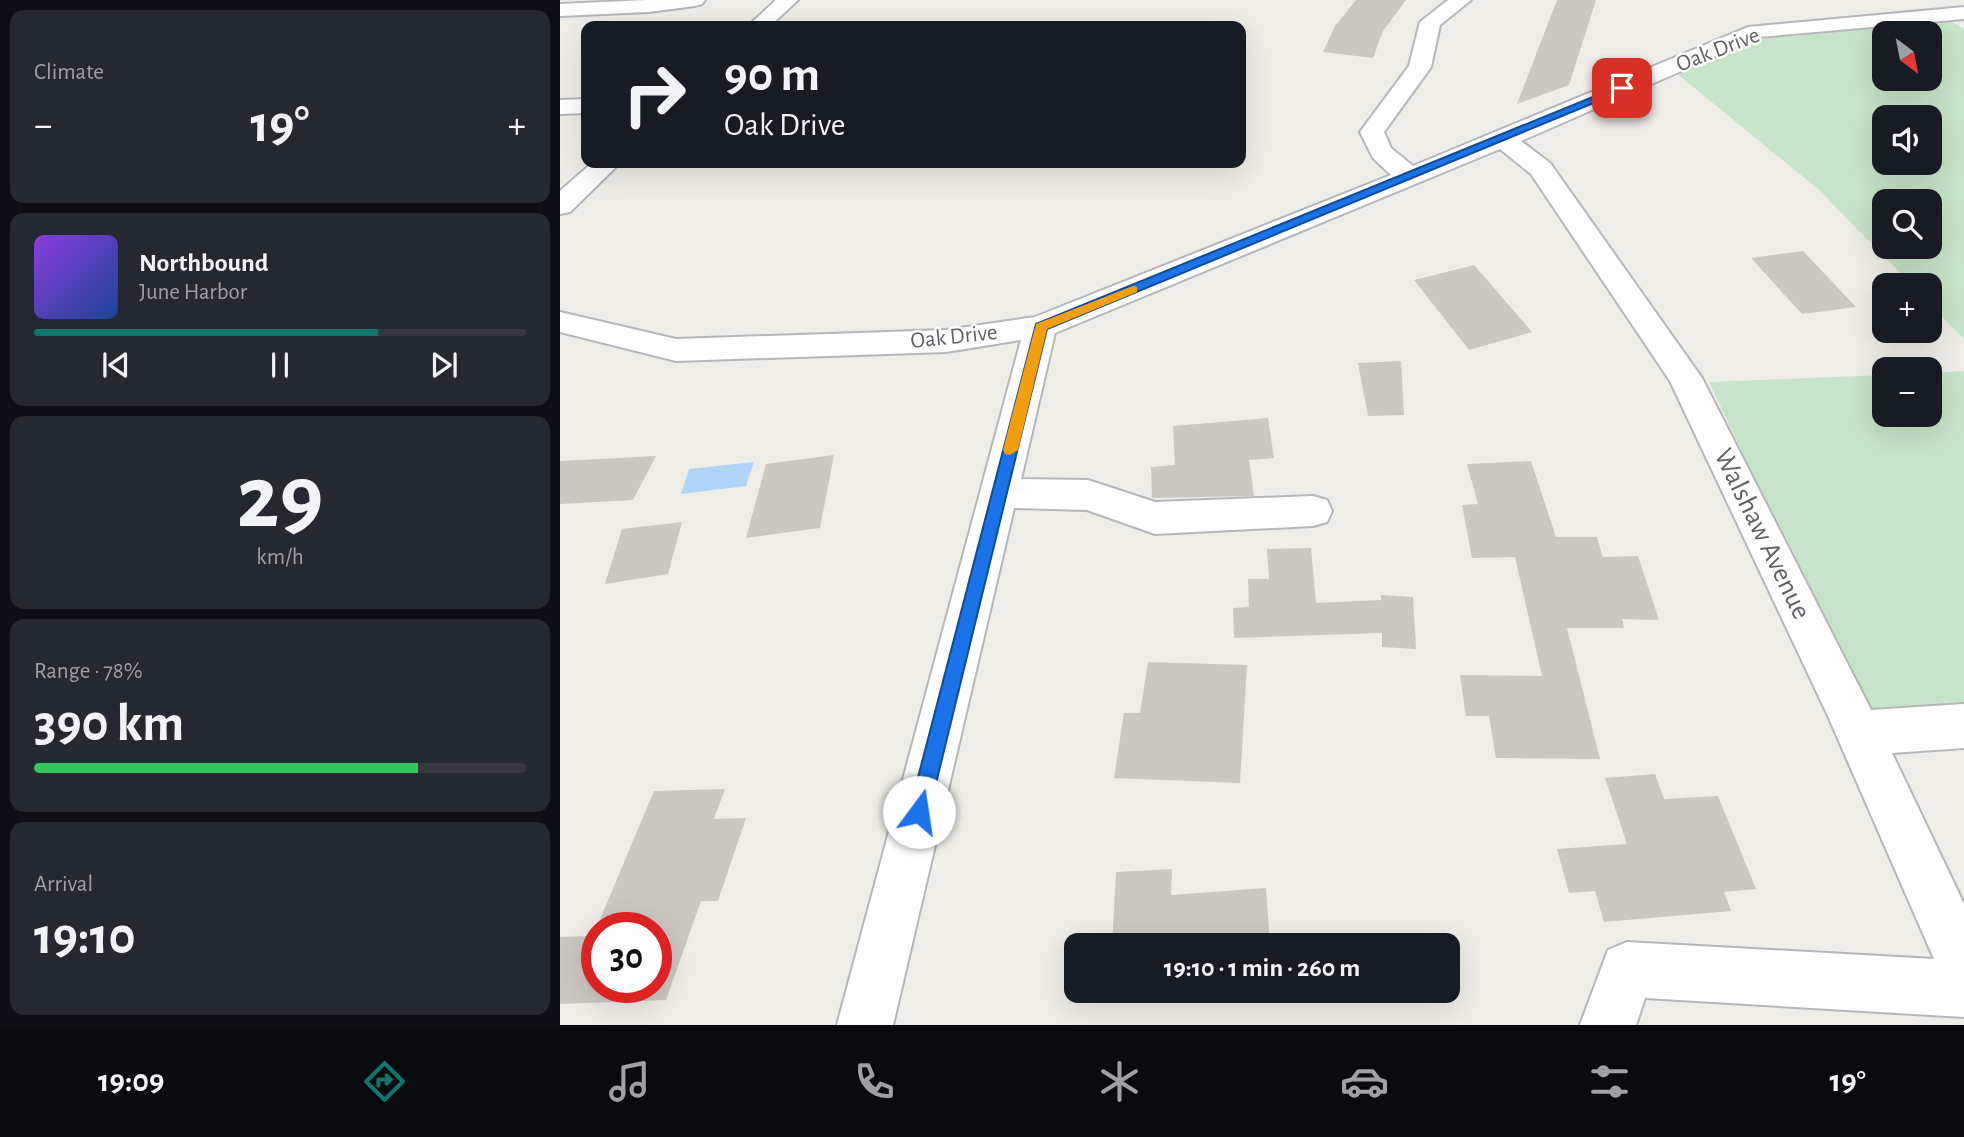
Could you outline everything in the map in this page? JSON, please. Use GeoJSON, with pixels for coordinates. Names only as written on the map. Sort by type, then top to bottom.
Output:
{"type":"FeatureCollection","features":[{"type":"Feature","properties":{"kind":"street"},"geometry":{"type":"LineString","coordinates":[[560,10],[649,6],[695,0]]}},
{"type":"Feature","properties":{"kind":"street"},"geometry":{"type":"LineString","coordinates":[[764,21],[788,0]]}},
{"type":"Feature","properties":{"kind":"street"},"geometry":{"type":"LineString","coordinates":[[1411,177],[1393,166],[1377,149],[1372,132],[1420,67],[1430,22],[1461,0]]}},
{"type":"Feature","properties":{"kind":"street","name":"Oak Drive"},"geometry":{"type":"LineString","coordinates":[[560,322],[676,350],[946,341],[1041,327],[1503,139],[1755,32],[1964,13]]}},
{"type":"Feature","properties":{"kind":"street"},"geometry":{"type":"LineString","coordinates":[[560,107],[581,106]]}},
{"type":"Feature","properties":{"kind":"street","name":"Walshaw Avenue"},"geometry":{"type":"LineString","coordinates":[[1503,139],[1541,169],[1685,378],[1859,733],[1964,964]]}},
{"type":"Feature","properties":{"kind":"street"},"geometry":{"type":"LineString","coordinates":[[560,206],[602,168]]}},
{"type":"Feature","properties":{"kind":"street"},"geometry":{"type":"LineString","coordinates":[[865,1025],[1041,327]]}},
{"type":"Feature","properties":{"kind":"street"},"geometry":{"type":"LineString","coordinates":[[1000,493],[1088,495],[1155,518],[1313,511]]}},
{"type":"Feature","properties":{"kind":"street"},"geometry":{"type":"LineString","coordinates":[[1859,733],[1964,726]]}},
{"type":"Feature","properties":{"kind":"street"},"geometry":{"type":"LineString","coordinates":[[1608,1025],[1627,969],[1964,989]]}},
{"type":"Feature","properties":{"kind":"green space"},"geometry":{"type":"Polygon","coordinates":[[[1940,15],[1964,29],[1964,339],[1942,317],[1942,273],[1900,273],[1887,259],[1942,259],[1942,189],[1872,189],[1872,244],[1818,189],[1670,68],[1755,31],[1940,15]]]}},
{"type":"Feature","properties":{"kind":"green space"},"geometry":{"type":"Polygon","coordinates":[[[1964,371],[1964,740],[1875,736],[1709,382],[1872,376],[1872,427],[1942,427],[1942,372],[1964,371]]]}},
{"type":"Feature","properties":{"kind":"water"},"geometry":{"type":"Polygon","coordinates":[[[754,462],[746,486],[681,494],[689,469],[754,462]]]}},
{"type":"Feature","properties":{"kind":"building"},"geometry":{"type":"Polygon","coordinates":[[[1356,0],[1406,0],[1383,31],[1373,58],[1323,52],[1335,26],[1356,0]]]}},
{"type":"Feature","properties":{"kind":"building"},"geometry":{"type":"Polygon","coordinates":[[[1557,0],[1596,0],[1569,85],[1517,104],[1557,0]]]}},
{"type":"Feature","properties":{"kind":"building"},"geometry":{"type":"Polygon","coordinates":[[[1803,251],[1856,307],[1802,314],[1751,258],[1803,251]]]}},
{"type":"Feature","properties":{"kind":"building"},"geometry":{"type":"Polygon","coordinates":[[[1474,265],[1532,332],[1469,350],[1414,280],[1474,265]]]}},
{"type":"Feature","properties":{"kind":"building"},"geometry":{"type":"Polygon","coordinates":[[[1401,361],[1404,415],[1368,416],[1358,363],[1401,361]]]}},
{"type":"Feature","properties":{"kind":"building"},"geometry":{"type":"Polygon","coordinates":[[[1268,418],[1274,458],[1249,460],[1254,496],[1152,498],[1151,467],[1175,465],[1173,426],[1268,418]]]}},
{"type":"Feature","properties":{"kind":"building"},"geometry":{"type":"Polygon","coordinates":[[[834,455],[820,528],[746,538],[766,464],[834,455]]]}},
{"type":"Feature","properties":{"kind":"building"},"geometry":{"type":"Polygon","coordinates":[[[656,456],[633,500],[560,504],[560,461],[656,456]]]}},
{"type":"Feature","properties":{"kind":"building"},"geometry":{"type":"Polygon","coordinates":[[[1531,461],[1556,537],[1597,537],[1603,557],[1638,556],[1659,620],[1622,619],[1624,628],[1567,628],[1600,759],[1496,758],[1489,716],[1466,716],[1460,675],[1542,676],[1515,557],[1472,558],[1462,505],[1478,504],[1467,464],[1531,461]]]}},
{"type":"Feature","properties":{"kind":"building"},"geometry":{"type":"Polygon","coordinates":[[[682,522],[668,574],[605,584],[622,529],[682,522]]]}},
{"type":"Feature","properties":{"kind":"building"},"geometry":{"type":"Polygon","coordinates":[[[1311,548],[1316,603],[1381,600],[1381,595],[1413,597],[1416,649],[1382,647],[1382,633],[1234,638],[1233,608],[1249,607],[1248,579],[1269,579],[1267,549],[1311,548]]]}},
{"type":"Feature","properties":{"kind":"building"},"geometry":{"type":"Polygon","coordinates":[[[1148,662],[1247,665],[1240,783],[1114,778],[1124,713],[1140,713],[1148,662]]]}},
{"type":"Feature","properties":{"kind":"building"},"geometry":{"type":"Polygon","coordinates":[[[1655,774],[1664,799],[1718,796],[1756,889],[1724,892],[1731,911],[1604,922],[1595,891],[1569,893],[1557,849],[1627,844],[1605,778],[1655,774]]]}},
{"type":"Feature","properties":{"kind":"building"},"geometry":{"type":"Polygon","coordinates":[[[725,789],[714,819],[746,818],[718,901],[701,901],[672,983],[672,912],[603,912],[654,791],[725,789]]]}},
{"type":"Feature","properties":{"kind":"building"},"geometry":{"type":"Polygon","coordinates":[[[1172,869],[1171,895],[1266,888],[1269,933],[1113,933],[1116,872],[1172,869]]]}},
{"type":"Feature","properties":{"kind":"building"},"geometry":{"type":"Polygon","coordinates":[[[581,936],[581,1003],[586,1003],[560,1004],[560,937],[581,936]]]}},
{"type":"Feature","properties":{"kind":"slow traffic"},"geometry":{"type":"LineString","coordinates":[[1010,450],[1041,327],[1133,290]]}},
{"type":"Feature","properties":{"kind":"route"},"geometry":{"type":"LineString","coordinates":[[919,812],[1041,327],[1622,88]]}}]}
